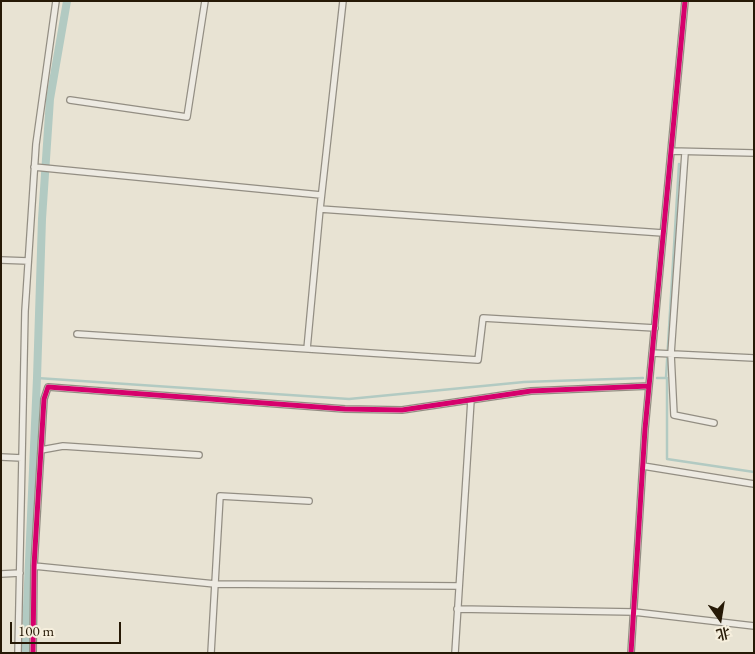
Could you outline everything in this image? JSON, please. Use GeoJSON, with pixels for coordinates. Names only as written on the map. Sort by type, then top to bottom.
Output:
{"type":"FeatureCollection","features":[{"type":"Feature","properties":{"kind":"street"},"geometry":{"type":"LineString","coordinates":[[18,653],[25,311],[36,144],[56,1]]}},
{"type":"Feature","properties":{"kind":"street"},"geometry":{"type":"LineString","coordinates":[[70,100],[187,117],[205,1]]}},
{"type":"Feature","properties":{"kind":"street"},"geometry":{"type":"LineString","coordinates":[[307,349],[342,1]]}},
{"type":"Feature","properties":{"kind":"street"},"geometry":{"type":"LineString","coordinates":[[631,653],[649,386],[685,1]]}},
{"type":"Feature","properties":{"kind":"street"},"geometry":{"type":"LineString","coordinates":[[671,152],[754,153]]}},
{"type":"Feature","properties":{"kind":"street"},"geometry":{"type":"LineString","coordinates":[[685,152],[671,354],[674,415],[714,423]]}},
{"type":"Feature","properties":{"kind":"street"},"geometry":{"type":"LineString","coordinates":[[34,167],[321,195]]}},
{"type":"Feature","properties":{"kind":"street"},"geometry":{"type":"LineString","coordinates":[[320,209],[663,233]]}},
{"type":"Feature","properties":{"kind":"street"},"geometry":{"type":"LineString","coordinates":[[1,260],[28,261]]}},
{"type":"Feature","properties":{"kind":"street"},"geometry":{"type":"LineString","coordinates":[[77,334],[478,360],[483,318],[655,328]]}},
{"type":"Feature","properties":{"kind":"street"},"geometry":{"type":"LineString","coordinates":[[652,354],[754,358]]}},
{"type":"Feature","properties":{"kind":"street"},"geometry":{"type":"LineString","coordinates":[[33,653],[34,566],[44,399],[48,387],[345,410],[402,410],[532,391],[649,386]]}},
{"type":"Feature","properties":{"kind":"street"},"geometry":{"type":"LineString","coordinates":[[455,653],[471,400]]}},
{"type":"Feature","properties":{"kind":"street"},"geometry":{"type":"LineString","coordinates":[[41,450],[63,446],[199,454]]}},
{"type":"Feature","properties":{"kind":"street"},"geometry":{"type":"LineString","coordinates":[[1,457],[22,458]]}},
{"type":"Feature","properties":{"kind":"street"},"geometry":{"type":"LineString","coordinates":[[643,466],[754,484]]}},
{"type":"Feature","properties":{"kind":"street"},"geometry":{"type":"LineString","coordinates":[[210,653],[220,496],[309,501]]}},
{"type":"Feature","properties":{"kind":"street"},"geometry":{"type":"LineString","coordinates":[[34,566],[215,584],[459,586]]}},
{"type":"Feature","properties":{"kind":"street"},"geometry":{"type":"LineString","coordinates":[[1,574],[20,573]]}},
{"type":"Feature","properties":{"kind":"street"},"geometry":{"type":"LineString","coordinates":[[457,609],[634,612],[754,626]]}},
{"type":"Feature","properties":{"kind":"waterway"},"geometry":{"type":"LineString","coordinates":[[25,653],[42,219],[50,99],[67,1]]}},
{"type":"Feature","properties":{"kind":"waterway"},"geometry":{"type":"LineString","coordinates":[[666,378],[679,164]]}},
{"type":"Feature","properties":{"kind":"waterway"},"geometry":{"type":"LineString","coordinates":[[37,378],[349,399],[524,382],[643,378]]}},
{"type":"Feature","properties":{"kind":"waterway"},"geometry":{"type":"LineString","coordinates":[[657,378],[667,378],[667,459],[754,472]]}},
{"type":"Feature","properties":{"kind":"cycle path"},"geometry":{"type":"LineString","coordinates":[[631,653],[645,429],[685,1]]}},
{"type":"Feature","properties":{"kind":"cycle path"},"geometry":{"type":"LineString","coordinates":[[33,653],[34,566],[44,399],[48,387],[345,409],[402,410],[531,391],[649,386]]}}]}
